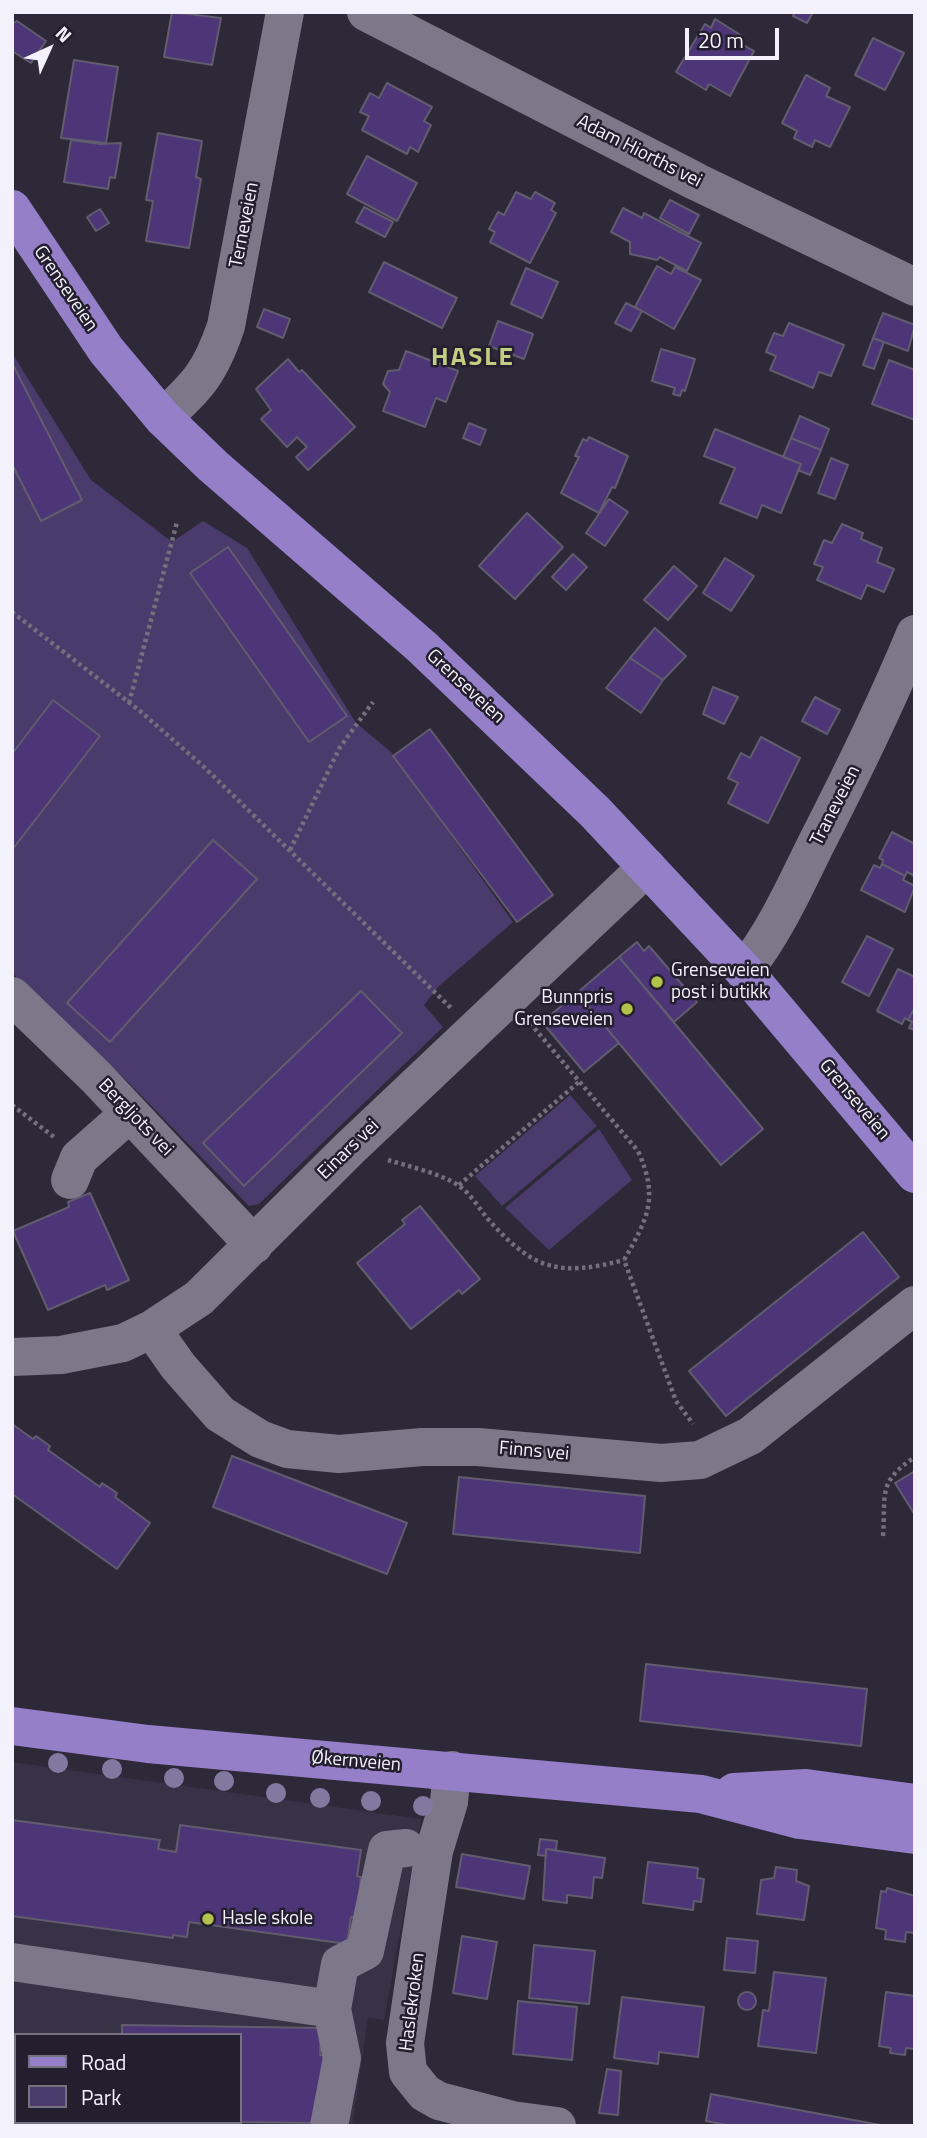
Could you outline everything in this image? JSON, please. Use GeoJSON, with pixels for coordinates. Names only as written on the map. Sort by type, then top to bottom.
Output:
{"type":"FeatureCollection","features":[{"type":"Feature","properties":{"kind":"main road","name":"Grenseveien"},"geometry":{"type":"LineString","coordinates":[[12,209],[106,350],[163,418],[212,466],[440,664],[563,780],[744,971],[915,1174]]}},
{"type":"Feature","properties":{"kind":"main road","name":"Økernveien"},"geometry":{"type":"LineString","coordinates":[[12,1726],[148,1744],[701,1794],[806,1788],[915,1803]]}},
{"type":"Feature","properties":{"kind":"main road","name":"Økernveien"},"geometry":{"type":"LineString","coordinates":[[701,1794],[800,1820],[915,1835]]}},
{"type":"Feature","properties":{"kind":"street","name":"Terneveien"},"geometry":{"type":"LineString","coordinates":[[163,418],[200,384],[215,357],[226,326],[285,12]]}},
{"type":"Feature","properties":{"kind":"street","name":"Adam Hiorths vei"},"geometry":{"type":"LineString","coordinates":[[366,12],[685,176],[915,287]]}},
{"type":"Feature","properties":{"kind":"street","name":"Traneveien"},"geometry":{"type":"LineString","coordinates":[[744,971],[772,932],[854,770],[915,635]]}},
{"type":"Feature","properties":{"kind":"street","name":"Einars vei"},"geometry":{"type":"LineString","coordinates":[[12,1357],[93,1351],[123,1343],[152,1329],[199,1298],[350,1148],[648,867]]}},
{"type":"Feature","properties":{"kind":"street","name":"Bergljots vei"},"geometry":{"type":"LineString","coordinates":[[12,996],[131,1113],[254,1245]]}},
{"type":"Feature","properties":{"kind":"street"},"geometry":{"type":"LineString","coordinates":[[75,1169],[131,1113]]}},
{"type":"Feature","properties":{"kind":"street","name":"Finns vei"},"geometry":{"type":"LineString","coordinates":[[152,1329],[178,1366],[220,1414],[249,1433],[288,1449],[339,1454],[422,1447],[478,1447],[681,1463],[716,1454],[750,1436],[915,1305]]}},
{"type":"Feature","properties":{"kind":"street","name":"Haslekroken"},"geometry":{"type":"LineString","coordinates":[[452,1770],[449,1802],[434,1851],[405,2043],[408,2072],[425,2093],[439,2101],[511,2123],[557,2126]]}},
{"type":"Feature","properties":{"kind":"street"},"geometry":{"type":"LineString","coordinates":[[329,2126],[342,2058],[332,2009],[340,1964],[365,1951],[387,1850],[406,1848]]}},
{"type":"Feature","properties":{"kind":"street"},"geometry":{"type":"LineString","coordinates":[[12,1962],[332,2009]]}},
{"type":"Feature","properties":{"kind":"path"},"geometry":{"type":"LineString","coordinates":[[129,703],[177,522]]}},
{"type":"Feature","properties":{"kind":"path"},"geometry":{"type":"LineString","coordinates":[[12,612],[129,703],[203,766],[474,1031]]}},
{"type":"Feature","properties":{"kind":"path"},"geometry":{"type":"LineString","coordinates":[[290,850],[340,747],[373,702]]}},
{"type":"Feature","properties":{"kind":"path"},"geometry":{"type":"LineString","coordinates":[[509,998],[638,1151],[650,1190],[649,1212],[624,1260],[676,1401],[716,1454]]}},
{"type":"Feature","properties":{"kind":"path"},"geometry":{"type":"LineString","coordinates":[[459,1185],[580,1082]]}},
{"type":"Feature","properties":{"kind":"path"},"geometry":{"type":"LineString","coordinates":[[12,1105],[75,1169]]}},
{"type":"Feature","properties":{"kind":"path"},"geometry":{"type":"LineString","coordinates":[[350,1148],[459,1185],[506,1240],[540,1264],[575,1270],[624,1260]]}},
{"type":"Feature","properties":{"kind":"path"},"geometry":{"type":"LineString","coordinates":[[883,1535],[887,1481],[893,1472],[915,1457]]}},
{"type":"Feature","properties":{"kind":"shaded area","name":"Hasle skole"},"geometry":{"type":"Polygon","coordinates":[[[12,1762],[421,1819],[384,2020],[368,2018],[352,2126],[12,2126],[12,1762]]]}},
{"type":"Feature","properties":{"kind":"green space"},"geometry":{"type":"Polygon","coordinates":[[[12,353],[91,480],[172,542],[203,521],[247,548],[356,723],[391,752],[513,922],[438,987],[424,1005],[443,1027],[259,1204],[249,1206],[124,1078],[12,973],[12,353]]]}},
{"type":"Feature","properties":{"kind":"green space"},"geometry":{"type":"Polygon","coordinates":[[[570,1095],[597,1126],[502,1206],[475,1176],[570,1095]]]}},
{"type":"Feature","properties":{"kind":"green space"},"geometry":{"type":"Polygon","coordinates":[[[599,1129],[632,1180],[549,1250],[505,1208],[599,1129]]]}},
{"type":"Feature","properties":{"kind":"building"},"geometry":{"type":"Polygon","coordinates":[[[172,12],[221,18],[212,65],[164,57],[172,12]]]}},
{"type":"Feature","properties":{"kind":"building"},"geometry":{"type":"Polygon","coordinates":[[[795,12],[813,12],[807,23],[793,16],[795,12]]]}},
{"type":"Feature","properties":{"kind":"building"},"geometry":{"type":"Polygon","coordinates":[[[715,19],[742,36],[738,42],[754,51],[730,96],[709,84],[706,90],[676,72],[705,24],[711,28],[715,19]]]}},
{"type":"Feature","properties":{"kind":"building"},"geometry":{"type":"Polygon","coordinates":[[[17,21],[46,41],[31,63],[12,51],[12,24],[17,21]]]}},
{"type":"Feature","properties":{"kind":"building"},"geometry":{"type":"Polygon","coordinates":[[[873,38],[904,53],[885,90],[855,75],[873,38]]]}},
{"type":"Feature","properties":{"kind":"building"},"geometry":{"type":"Polygon","coordinates":[[[74,60],[118,67],[106,143],[61,138],[74,60]]]}},
{"type":"Feature","properties":{"kind":"building"},"geometry":{"type":"Polygon","coordinates":[[[806,75],[830,88],[826,96],[850,107],[830,147],[815,140],[812,147],[794,138],[797,131],[782,123],[806,75]]]}},
{"type":"Feature","properties":{"kind":"building"},"geometry":{"type":"Polygon","coordinates":[[[387,83],[432,107],[424,121],[431,125],[418,152],[410,147],[407,154],[362,130],[369,116],[360,112],[370,93],[379,98],[387,83]]]}},
{"type":"Feature","properties":{"kind":"building"},"geometry":{"type":"Polygon","coordinates":[[[158,133],[202,141],[196,177],[201,179],[189,248],[146,241],[153,201],[146,200],[158,133]]]}},
{"type":"Feature","properties":{"kind":"building"},"geometry":{"type":"Polygon","coordinates":[[[71,140],[100,144],[121,143],[115,178],[110,177],[108,189],[64,182],[71,140]]]}},
{"type":"Feature","properties":{"kind":"building"},"geometry":{"type":"Polygon","coordinates":[[[367,156],[417,183],[397,221],[347,194],[367,156]]]}},
{"type":"Feature","properties":{"kind":"building"},"geometry":{"type":"Polygon","coordinates":[[[516,192],[531,199],[535,192],[555,203],[551,210],[556,213],[530,263],[490,242],[495,232],[489,229],[498,212],[504,215],[516,192]]]}},
{"type":"Feature","properties":{"kind":"building"},"geometry":{"type":"Polygon","coordinates":[[[670,200],[699,215],[689,234],[660,218],[670,200]]]}},
{"type":"Feature","properties":{"kind":"building"},"geometry":{"type":"Polygon","coordinates":[[[364,207],[393,222],[385,237],[356,222],[364,207]]]}},
{"type":"Feature","properties":{"kind":"building"},"geometry":{"type":"Polygon","coordinates":[[[623,208],[642,218],[644,213],[701,243],[687,271],[660,257],[657,260],[630,254],[630,242],[611,232],[623,208]]]}},
{"type":"Feature","properties":{"kind":"building"},"geometry":{"type":"Polygon","coordinates":[[[100,209],[109,223],[96,231],[87,217],[100,209]]]}},
{"type":"Feature","properties":{"kind":"building"},"geometry":{"type":"Polygon","coordinates":[[[384,262],[457,298],[442,328],[369,292],[384,262]]]}},
{"type":"Feature","properties":{"kind":"building"},"geometry":{"type":"Polygon","coordinates":[[[657,266],[671,274],[675,267],[701,280],[674,329],[635,307],[657,266]]]}},
{"type":"Feature","properties":{"kind":"building"},"geometry":{"type":"Polygon","coordinates":[[[526,268],[558,282],[542,318],[511,304],[526,268]]]}},
{"type":"Feature","properties":{"kind":"building"},"geometry":{"type":"Polygon","coordinates":[[[626,303],[642,311],[631,331],[615,323],[626,303]]]}},
{"type":"Feature","properties":{"kind":"building"},"geometry":{"type":"Polygon","coordinates":[[[264,309],[290,319],[283,338],[257,327],[264,309]]]}},
{"type":"Feature","properties":{"kind":"building"},"geometry":{"type":"Polygon","coordinates":[[[883,313],[915,325],[908,351],[873,338],[883,313]]]}},
{"type":"Feature","properties":{"kind":"building"},"geometry":{"type":"Polygon","coordinates":[[[498,321],[533,334],[524,359],[489,346],[498,321]]]}},
{"type":"Feature","properties":{"kind":"building"},"geometry":{"type":"Polygon","coordinates":[[[789,323],[844,345],[831,376],[819,372],[813,388],[770,370],[776,356],[766,352],[774,333],[783,336],[789,323]]]}},
{"type":"Feature","properties":{"kind":"building"},"geometry":{"type":"Polygon","coordinates":[[[873,338],[884,342],[874,369],[863,365],[873,338]]]}},
{"type":"Feature","properties":{"kind":"building"},"geometry":{"type":"Polygon","coordinates":[[[661,349],[695,359],[685,391],[682,390],[680,396],[673,394],[675,388],[652,381],[661,349]]]}},
{"type":"Feature","properties":{"kind":"building"},"geometry":{"type":"Polygon","coordinates":[[[406,351],[458,371],[446,402],[436,398],[425,427],[383,411],[390,392],[383,384],[388,371],[399,370],[406,351]]]}},
{"type":"Feature","properties":{"kind":"building"},"geometry":{"type":"Polygon","coordinates":[[[288,359],[299,372],[302,370],[355,427],[308,470],[296,457],[307,447],[297,437],[287,447],[261,419],[271,410],[256,389],[288,359]]]}},
{"type":"Feature","properties":{"kind":"building"},"geometry":{"type":"Polygon","coordinates":[[[889,360],[915,370],[915,420],[872,404],[889,360]]]}},
{"type":"Feature","properties":{"kind":"building"},"geometry":{"type":"Polygon","coordinates":[[[12,363],[82,500],[41,521],[12,464],[12,363]]]}},
{"type":"Feature","properties":{"kind":"building"},"geometry":{"type":"Polygon","coordinates":[[[800,416],[829,429],[821,450],[791,438],[800,416]]]}},
{"type":"Feature","properties":{"kind":"building"},"geometry":{"type":"Polygon","coordinates":[[[469,423],[486,430],[480,445],[463,438],[469,423]]]}},
{"type":"Feature","properties":{"kind":"building"},"geometry":{"type":"Polygon","coordinates":[[[715,429],[801,464],[781,513],[762,505],[757,518],[720,503],[735,468],[704,456],[715,429]]]}},
{"type":"Feature","properties":{"kind":"building"},"geometry":{"type":"Polygon","coordinates":[[[589,437],[628,456],[615,488],[612,487],[599,513],[561,493],[579,457],[575,456],[583,439],[587,441],[589,437]]]}},
{"type":"Feature","properties":{"kind":"building"},"geometry":{"type":"Polygon","coordinates":[[[791,438],[821,450],[810,475],[798,470],[801,464],[783,457],[791,438]]]}},
{"type":"Feature","properties":{"kind":"building"},"geometry":{"type":"Polygon","coordinates":[[[831,458],[848,465],[835,499],[818,493],[831,458]]]}},
{"type":"Feature","properties":{"kind":"building"},"geometry":{"type":"Polygon","coordinates":[[[609,499],[628,512],[605,546],[586,533],[609,499]]]}},
{"type":"Feature","properties":{"kind":"building"},"geometry":{"type":"Polygon","coordinates":[[[527,513],[563,547],[515,599],[479,566],[527,513]]]}},
{"type":"Feature","properties":{"kind":"building"},"geometry":{"type":"Polygon","coordinates":[[[842,524],[863,533],[861,539],[882,548],[877,562],[894,569],[884,592],[867,585],[861,599],[817,580],[823,567],[814,564],[824,540],[832,543],[842,524]]]}},
{"type":"Feature","properties":{"kind":"building"},"geometry":{"type":"Polygon","coordinates":[[[228,547],[347,716],[309,742],[190,573],[228,547]]]}},
{"type":"Feature","properties":{"kind":"building"},"geometry":{"type":"Polygon","coordinates":[[[573,554],[587,567],[566,590],[552,577],[573,554]]]}},
{"type":"Feature","properties":{"kind":"building"},"geometry":{"type":"Polygon","coordinates":[[[725,558],[754,576],[731,611],[703,593],[725,558]]]}},
{"type":"Feature","properties":{"kind":"building"},"geometry":{"type":"Polygon","coordinates":[[[674,566],[697,586],[668,620],[644,600],[674,566]]]}},
{"type":"Feature","properties":{"kind":"building"},"geometry":{"type":"Polygon","coordinates":[[[655,628],[686,656],[663,680],[630,658],[655,628]]]}},
{"type":"Feature","properties":{"kind":"building"},"geometry":{"type":"Polygon","coordinates":[[[630,658],[663,680],[641,713],[606,688],[630,658]]]}},
{"type":"Feature","properties":{"kind":"building"},"geometry":{"type":"Polygon","coordinates":[[[713,687],[738,697],[724,724],[703,714],[713,687]]]}},
{"type":"Feature","properties":{"kind":"building"},"geometry":{"type":"Polygon","coordinates":[[[815,697],[840,710],[827,734],[802,721],[815,697]]]}},
{"type":"Feature","properties":{"kind":"building"},"geometry":{"type":"Polygon","coordinates":[[[53,700],[100,736],[12,850],[12,754],[53,700]]]}},
{"type":"Feature","properties":{"kind":"building"},"geometry":{"type":"Polygon","coordinates":[[[430,729],[553,895],[517,922],[393,756],[430,729]]]}},
{"type":"Feature","properties":{"kind":"building"},"geometry":{"type":"Polygon","coordinates":[[[761,737],[800,758],[768,823],[728,803],[738,783],[728,778],[741,753],[750,758],[761,737]]]}},
{"type":"Feature","properties":{"kind":"building"},"geometry":{"type":"Polygon","coordinates":[[[892,832],[915,844],[915,876],[907,872],[905,876],[882,864],[883,860],[879,858],[892,832]]]}},
{"type":"Feature","properties":{"kind":"building"},"geometry":{"type":"Polygon","coordinates":[[[213,840],[257,879],[110,1042],[67,1003],[213,840]]]}},
{"type":"Feature","properties":{"kind":"building"},"geometry":{"type":"Polygon","coordinates":[[[882,864],[905,876],[903,880],[915,886],[905,912],[861,890],[874,865],[880,868],[882,864]]]}},
{"type":"Feature","properties":{"kind":"building"},"geometry":{"type":"Polygon","coordinates":[[[867,936],[893,949],[869,996],[842,982],[867,936]]]}},
{"type":"Feature","properties":{"kind":"building"},"geometry":{"type":"Polygon","coordinates":[[[637,942],[644,951],[649,946],[697,1002],[674,1022],[619,957],[637,942]]]}},
{"type":"Feature","properties":{"kind":"building"},"geometry":{"type":"Polygon","coordinates":[[[619,957],[763,1129],[721,1165],[577,993],[619,957]]]}},
{"type":"Feature","properties":{"kind":"building"},"geometry":{"type":"Polygon","coordinates":[[[898,969],[915,977],[915,1007],[908,1020],[905,1018],[902,1024],[877,1011],[898,969]]]}},
{"type":"Feature","properties":{"kind":"building"},"geometry":{"type":"Polygon","coordinates":[[[361,991],[402,1033],[244,1186],[203,1143],[361,991]]]}},
{"type":"Feature","properties":{"kind":"building"},"geometry":{"type":"Polygon","coordinates":[[[577,993],[619,1043],[584,1072],[542,1022],[577,993]]]}},
{"type":"Feature","properties":{"kind":"building"},"geometry":{"type":"Polygon","coordinates":[[[915,1007],[915,1030],[909,1028],[912,1022],[908,1020],[915,1007]]]}},
{"type":"Feature","properties":{"kind":"building"},"geometry":{"type":"Polygon","coordinates":[[[90,1193],[129,1280],[107,1290],[105,1285],[48,1310],[13,1231],[69,1207],[68,1202],[90,1193]]]}},
{"type":"Feature","properties":{"kind":"building"},"geometry":{"type":"Polygon","coordinates":[[[420,1206],[480,1279],[462,1294],[459,1290],[411,1329],[357,1263],[405,1224],[402,1220],[420,1206]]]}},
{"type":"Feature","properties":{"kind":"building"},"geometry":{"type":"Polygon","coordinates":[[[863,1232],[899,1277],[726,1416],[689,1371],[863,1232]]]}},
{"type":"Feature","properties":{"kind":"building"},"geometry":{"type":"Polygon","coordinates":[[[12,1424],[33,1439],[36,1436],[50,1446],[48,1450],[100,1487],[102,1483],[117,1493],[115,1497],[150,1523],[117,1569],[12,1494],[12,1424]]]}},
{"type":"Feature","properties":{"kind":"building"},"geometry":{"type":"Polygon","coordinates":[[[232,1456],[407,1523],[387,1574],[213,1507],[232,1456]]]}},
{"type":"Feature","properties":{"kind":"building"},"geometry":{"type":"Polygon","coordinates":[[[915,1471],[915,1515],[895,1483],[915,1471]]]}},
{"type":"Feature","properties":{"kind":"building"},"geometry":{"type":"Polygon","coordinates":[[[459,1477],[645,1496],[640,1553],[453,1534],[459,1477]]]}},
{"type":"Feature","properties":{"kind":"building"},"geometry":{"type":"Polygon","coordinates":[[[646,1664],[867,1689],[861,1746],[640,1721],[646,1664]]]}},
{"type":"Feature","properties":{"kind":"building"},"geometry":{"type":"Polygon","coordinates":[[[12,1820],[160,1840],[158,1849],[176,1852],[180,1825],[361,1850],[356,1918],[351,1917],[347,1944],[189,1922],[187,1937],[173,1935],[173,1938],[12,1916],[12,1820]]]}},
{"type":"Feature","properties":{"kind":"building"},"geometry":{"type":"Polygon","coordinates":[[[540,1839],[557,1841],[556,1850],[546,1849],[546,1856],[538,1855],[540,1839]]]}},
{"type":"Feature","properties":{"kind":"building"},"geometry":{"type":"Polygon","coordinates":[[[546,1849],[605,1858],[602,1878],[594,1877],[592,1898],[567,1895],[567,1903],[543,1900],[546,1849]]]}},
{"type":"Feature","properties":{"kind":"building"},"geometry":{"type":"Polygon","coordinates":[[[462,1854],[530,1866],[524,1899],[456,1887],[462,1854]]]}},
{"type":"Feature","properties":{"kind":"building"},"geometry":{"type":"Polygon","coordinates":[[[648,1862],[698,1868],[697,1878],[704,1879],[701,1902],[694,1901],[693,1910],[643,1903],[648,1862]]]}},
{"type":"Feature","properties":{"kind":"building"},"geometry":{"type":"Polygon","coordinates":[[[776,1867],[797,1870],[796,1881],[809,1886],[804,1920],[757,1914],[761,1880],[774,1878],[776,1867]]]}},
{"type":"Feature","properties":{"kind":"building"},"geometry":{"type":"Polygon","coordinates":[[[887,1888],[915,1896],[915,1933],[906,1932],[905,1942],[885,1939],[886,1930],[876,1928],[881,1891],[886,1892],[887,1888]]]}},
{"type":"Feature","properties":{"kind":"building"},"geometry":{"type":"Polygon","coordinates":[[[462,1936],[497,1942],[487,1999],[453,1993],[462,1936]]]}},
{"type":"Feature","properties":{"kind":"building"},"geometry":{"type":"Polygon","coordinates":[[[727,1938],[758,1941],[755,1973],[724,1970],[727,1938]]]}},
{"type":"Feature","properties":{"kind":"building"},"geometry":{"type":"Polygon","coordinates":[[[534,1945],[595,1951],[589,2004],[529,1998],[534,1945]]]}},
{"type":"Feature","properties":{"kind":"building"},"geometry":{"type":"Polygon","coordinates":[[[774,1972],[826,1978],[816,2053],[758,2046],[763,2010],[769,2011],[774,1972]]]}},
{"type":"Feature","properties":{"kind":"building"},"geometry":{"type":"Polygon","coordinates":[[[743,1992],[751,1992],[756,2001],[754,2008],[743,2010],[738,2005],[738,1997],[743,1992]]]}},
{"type":"Feature","properties":{"kind":"building"},"geometry":{"type":"Polygon","coordinates":[[[886,1992],[915,1996],[915,2049],[906,2048],[905,2055],[890,2053],[891,2048],[879,2046],[886,1992]]]}},
{"type":"Feature","properties":{"kind":"building"},"geometry":{"type":"Polygon","coordinates":[[[622,1997],[704,2007],[698,2057],[659,2052],[658,2064],[614,2058],[622,1997]]]}},
{"type":"Feature","properties":{"kind":"building"},"geometry":{"type":"Polygon","coordinates":[[[518,2001],[577,2007],[572,2060],[513,2054],[518,2001]]]}},
{"type":"Feature","properties":{"kind":"building"},"geometry":{"type":"Polygon","coordinates":[[[122,2025],[321,2028],[320,2055],[325,2055],[319,2123],[242,2122],[242,2033],[122,2033],[122,2025]]]}},
{"type":"Feature","properties":{"kind":"building"},"geometry":{"type":"Polygon","coordinates":[[[607,2069],[621,2071],[618,2115],[599,2113],[607,2069]]]}},
{"type":"Feature","properties":{"kind":"building"},"geometry":{"type":"Polygon","coordinates":[[[711,2094],[886,2126],[733,2126],[706,2121],[711,2094]]]}},
{"type":"Feature","properties":{"kind":"place","name":"Grenseveien post i butikk"},"geometry":{"type":"Point","coordinates":[657,982]}},
{"type":"Feature","properties":{"kind":"place","name":"Bunnpris Grenseveien"},"geometry":{"type":"Point","coordinates":[627,1009]}},
{"type":"Feature","properties":{"kind":"place","name":"Hasle skole"},"geometry":{"type":"Point","coordinates":[208,1919]}},
{"type":"Feature","properties":{"kind":"district","name":"HASLE"},"geometry":{"type":"Point","coordinates":[473,359]}}]}
